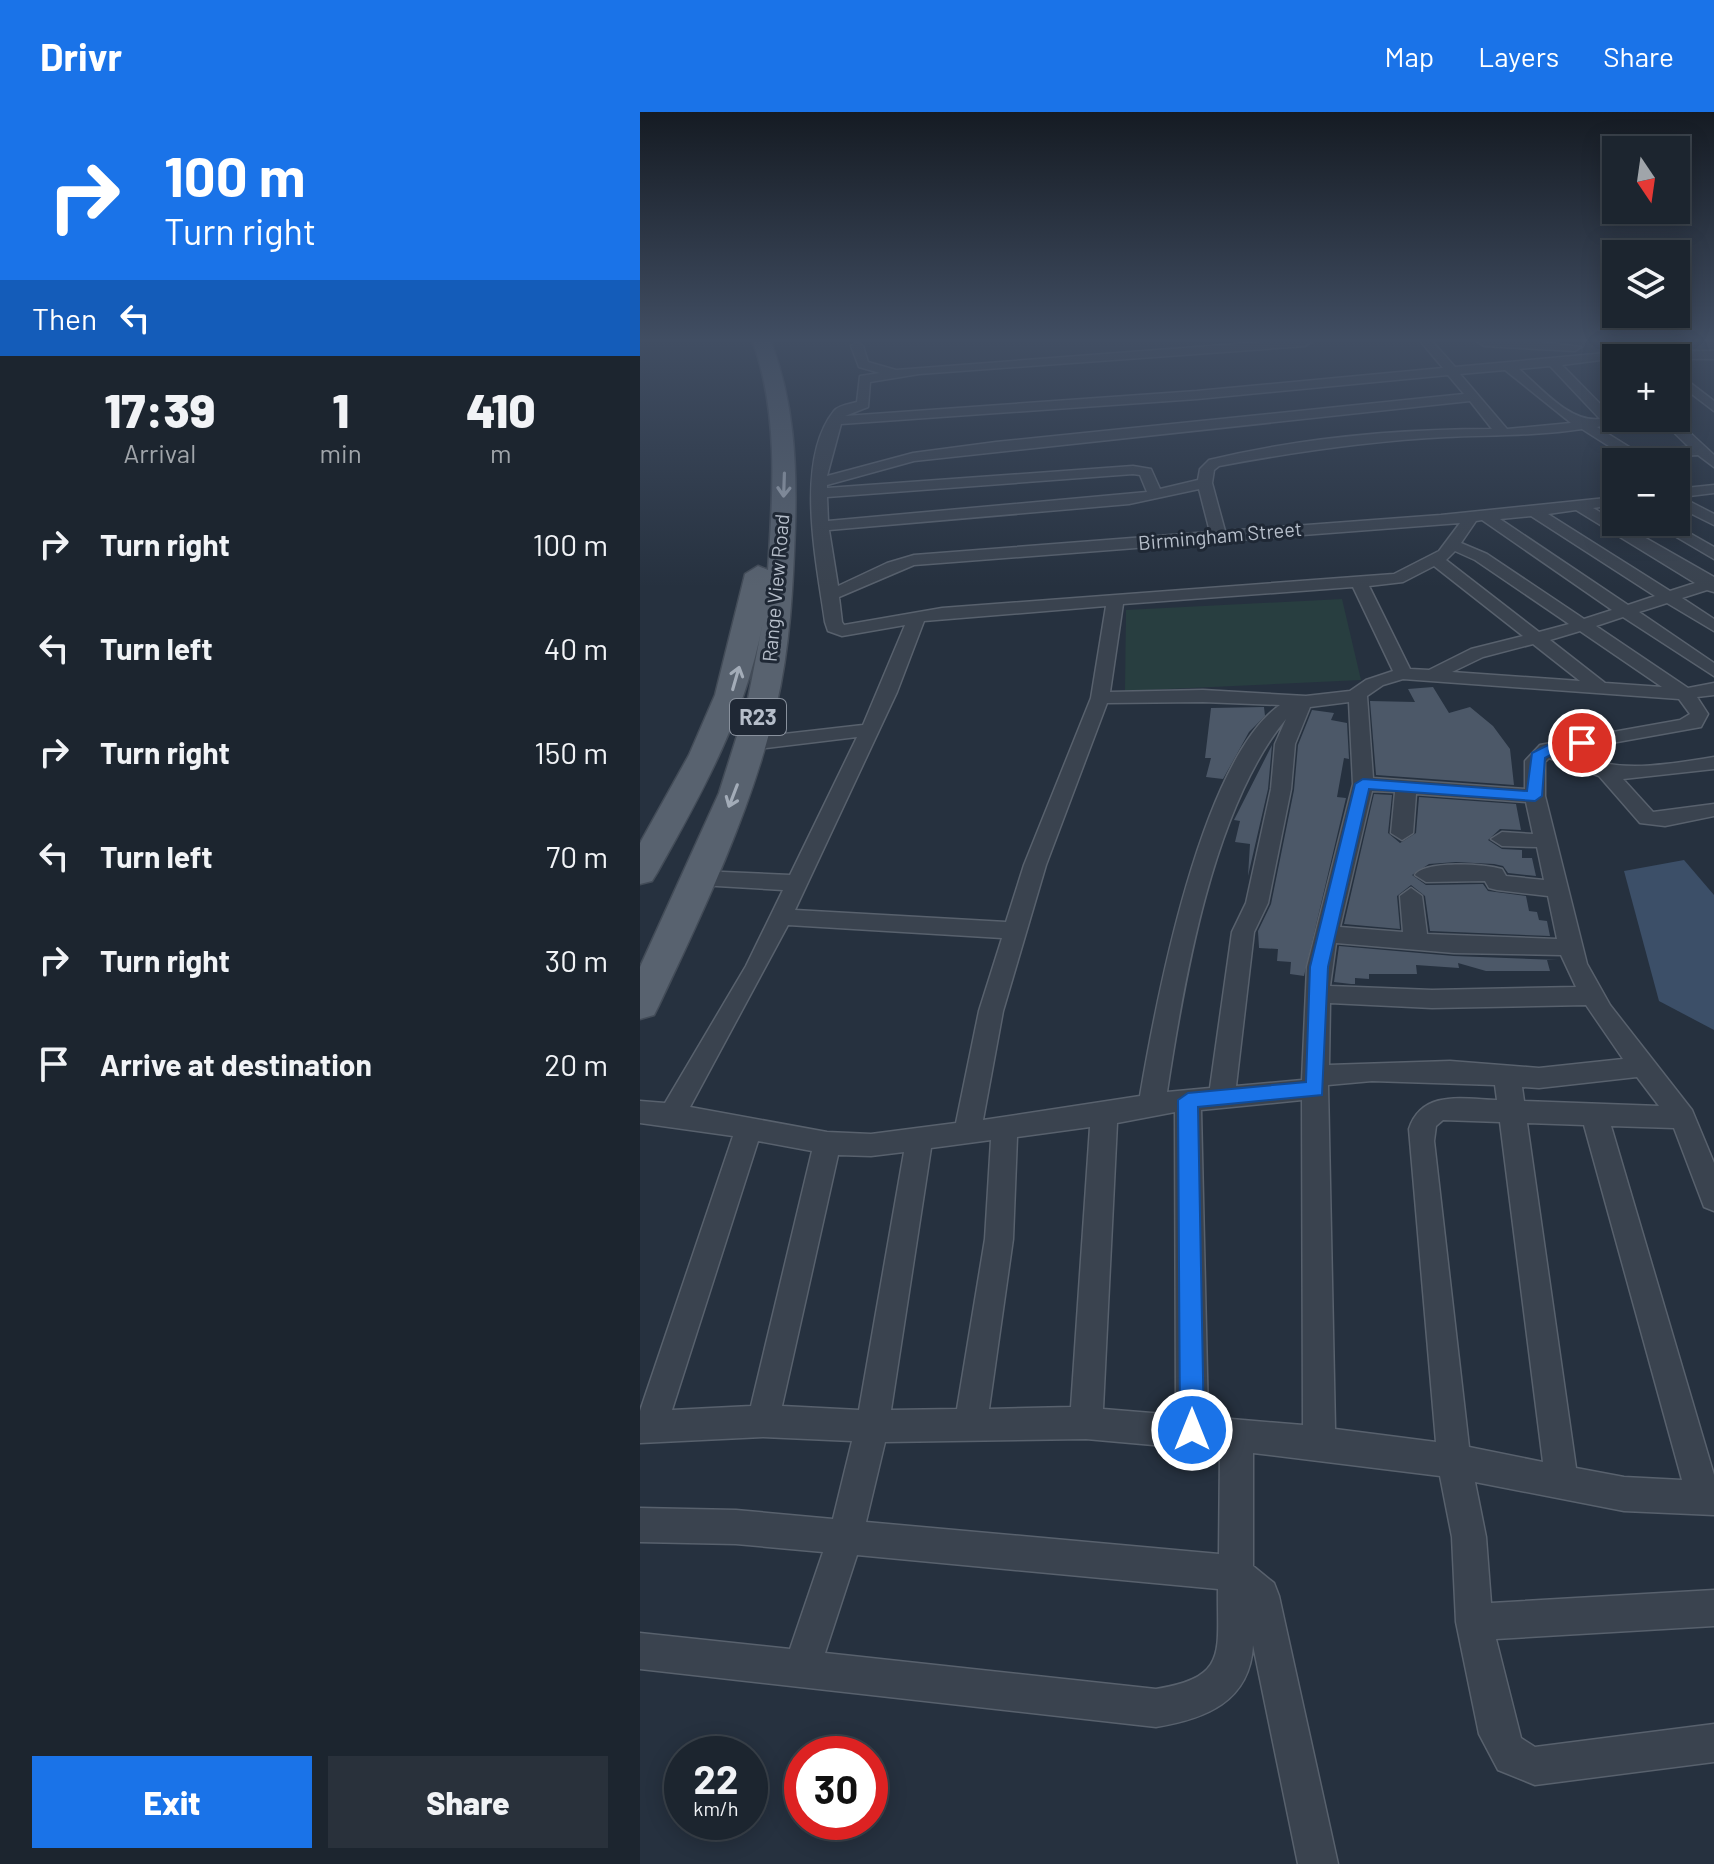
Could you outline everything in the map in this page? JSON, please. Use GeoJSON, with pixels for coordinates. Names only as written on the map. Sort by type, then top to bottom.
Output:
{"type":"FeatureCollection","features":[{"type":"Feature","properties":{"kind":"main road","name":"Range View Road"},"geometry":{"type":"LineString","coordinates":[[640,873],[702,764],[727,710],[758,580],[772,424]]}},
{"type":"Feature","properties":{"kind":"main road","name":"Range View Road"},"geometry":{"type":"LineString","coordinates":[[640,1005],[700,878],[750,744],[771,660],[780,580],[774,424]]}},
{"type":"Feature","properties":{"kind":"street"},"geometry":{"type":"LineString","coordinates":[[835,424],[820,487],[820,526],[833,624],[839,631],[917,617],[1397,579],[1437,560],[1478,518],[1626,611],[1714,671]]}},
{"type":"Feature","properties":{"kind":"street"},"geometry":{"type":"LineString","coordinates":[[1219,537],[1205,483],[1208,466],[1236,437],[1305,424]]}},
{"type":"Feature","properties":{"kind":"street"},"geometry":{"type":"LineString","coordinates":[[1438,424],[1446,433]]}},
{"type":"Feature","properties":{"kind":"street"},"geometry":{"type":"LineString","coordinates":[[1495,424],[1502,432]]}},
{"type":"Feature","properties":{"kind":"street"},"geometry":{"type":"LineString","coordinates":[[820,487],[913,457],[1236,437],[1502,432],[1595,424]]}},
{"type":"Feature","properties":{"kind":"street"},"geometry":{"type":"LineString","coordinates":[[1588,425],[1624,448]]}},
{"type":"Feature","properties":{"kind":"street"},"geometry":{"type":"LineString","coordinates":[[1680,432],[1714,463]]}},
{"type":"Feature","properties":{"kind":"street"},"geometry":{"type":"LineString","coordinates":[[1690,452],[1698,451]]}},
{"type":"Feature","properties":{"kind":"street"},"geometry":{"type":"LineString","coordinates":[[820,487],[1137,470],[1148,475],[1156,495]]}},
{"type":"Feature","properties":{"kind":"street"},"geometry":{"type":"LineString","coordinates":[[820,526],[1111,502],[1205,483]]}},
{"type":"Feature","properties":{"kind":"street"},"geometry":{"type":"LineString","coordinates":[[1690,492],[1713,490]]}},
{"type":"Feature","properties":{"kind":"street"},"geometry":{"type":"LineString","coordinates":[[1690,502],[1714,520]]}},
{"type":"Feature","properties":{"kind":"street","name":"Birmingham Street"},"geometry":{"type":"LineString","coordinates":[[831,594],[855,586],[893,566],[914,560],[1478,518],[1602,503]]}},
{"type":"Feature","properties":{"kind":"street"},"geometry":{"type":"LineString","coordinates":[[1579,506],[1712,584]]}},
{"type":"Feature","properties":{"kind":"street"},"geometry":{"type":"LineString","coordinates":[[1534,511],[1714,626]]}},
{"type":"Feature","properties":{"kind":"street"},"geometry":{"type":"LineString","coordinates":[[1683,536],[1714,554]]}},
{"type":"Feature","properties":{"kind":"street"},"geometry":{"type":"LineString","coordinates":[[1453,545],[1481,557],[1685,694],[1707,721]]}},
{"type":"Feature","properties":{"kind":"street"},"geometry":{"type":"LineString","coordinates":[[1437,560],[1600,688]]}},
{"type":"Feature","properties":{"kind":"street"},"geometry":{"type":"LineString","coordinates":[[1360,584],[1403,674]]}},
{"type":"Feature","properties":{"kind":"street"},"geometry":{"type":"LineString","coordinates":[[1436,673],[1477,653],[1584,625],[1712,584]]}},
{"type":"Feature","properties":{"kind":"street"},"geometry":{"type":"LineString","coordinates":[[968,1131],[991,1011],[1015,931],[1068,775],[1100,698],[1115,600]]}},
{"type":"Feature","properties":{"kind":"street"},"geometry":{"type":"LineString","coordinates":[[672,1114],[757,967],[869,730],[917,617]]}},
{"type":"Feature","properties":{"kind":"street"},"geometry":{"type":"LineString","coordinates":[[1100,698],[1203,696],[1303,701],[1358,696],[1370,685],[1403,674],[1436,673],[1685,694],[1714,689]]}},
{"type":"Feature","properties":{"kind":"street"},"geometry":{"type":"LineString","coordinates":[[1319,1443],[1316,1083],[1319,967],[1330,934],[1363,784],[1358,696]]}},
{"type":"Feature","properties":{"kind":"street"},"geometry":{"type":"LineString","coordinates":[[1222,1097],[1243,932],[1257,903],[1281,789],[1285,744],[1303,701]]}},
{"type":"Feature","properties":{"kind":"street"},"geometry":{"type":"LineString","coordinates":[[1152,1104],[1161,1040],[1179,963],[1224,812],[1267,725],[1303,701]]}},
{"type":"Feature","properties":{"kind":"street"},"geometry":{"type":"LineString","coordinates":[[1707,721],[1547,749],[1535,761],[1535,796],[1548,841],[1569,947],[1591,996],[1683,1118],[1714,1199]]}},
{"type":"Feature","properties":{"kind":"street"},"geometry":{"type":"LineString","coordinates":[[750,744],[869,730]]}},
{"type":"Feature","properties":{"kind":"street"},"geometry":{"type":"LineString","coordinates":[[1547,749],[1568,761],[1608,774],[1634,774],[1714,763]]}},
{"type":"Feature","properties":{"kind":"street"},"geometry":{"type":"LineString","coordinates":[[1608,774],[1647,818],[1665,819],[1714,810]]}},
{"type":"Feature","properties":{"kind":"street"},"geometry":{"type":"LineString","coordinates":[[1363,784],[1535,796]]}},
{"type":"Feature","properties":{"kind":"street"},"geometry":{"type":"LineString","coordinates":[[1402,833],[1406,787]]}},
{"type":"Feature","properties":{"kind":"street"},"geometry":{"type":"LineString","coordinates":[[1502,839],[1548,841]]}},
{"type":"Feature","properties":{"kind":"street"},"geometry":{"type":"LineString","coordinates":[[1426,875],[1456,872],[1494,874],[1497,883],[1557,889]]}},
{"type":"Feature","properties":{"kind":"street"},"geometry":{"type":"LineString","coordinates":[[700,878],[796,883]]}},
{"type":"Feature","properties":{"kind":"street"},"geometry":{"type":"LineString","coordinates":[[1411,896],[1416,942]]}},
{"type":"Feature","properties":{"kind":"street"},"geometry":{"type":"LineString","coordinates":[[780,917],[858,924],[942,923],[1015,931]]}},
{"type":"Feature","properties":{"kind":"street"},"geometry":{"type":"LineString","coordinates":[[1330,934],[1416,942],[1569,947]]}},
{"type":"Feature","properties":{"kind":"street"},"geometry":{"type":"LineString","coordinates":[[1320,994],[1432,999],[1591,996]]}},
{"type":"Feature","properties":{"kind":"street"},"geometry":{"type":"LineString","coordinates":[[640,1112],[672,1114],[827,1143],[871,1145],[1104,1115],[1152,1104],[1316,1083],[1372,1071],[1577,1076],[1646,1066]]}},
{"type":"Feature","properties":{"kind":"street"},"geometry":{"type":"LineString","coordinates":[[1507,1075],[1562,1484]]}},
{"type":"Feature","properties":{"kind":"street"},"geometry":{"type":"LineString","coordinates":[[1188,1100],[1192,1430]]}},
{"type":"Feature","properties":{"kind":"street"},"geometry":{"type":"LineString","coordinates":[[1683,1118],[1437,1111],[1429,1115],[1421,1129],[1454,1461],[1469,1537],[1474,1622],[1498,1734],[1506,1751],[1520,1763],[1535,1766],[1714,1743]]}},
{"type":"Feature","properties":{"kind":"street"},"geometry":{"type":"LineString","coordinates":[[1086,1423],[1104,1115]]}},
{"type":"Feature","properties":{"kind":"street"},"geometry":{"type":"LineString","coordinates":[[749,1129],[646,1426],[763,1421],[872,1426],[1086,1423],[1192,1430],[1454,1461],[1624,1494],[1709,1498],[1595,1116]]}},
{"type":"Feature","properties":{"kind":"street"},"geometry":{"type":"LineString","coordinates":[[970,1425],[998,1266],[1006,1190],[1004,1127]]}},
{"type":"Feature","properties":{"kind":"street"},"geometry":{"type":"LineString","coordinates":[[802,1667],[845,1538],[872,1426],[919,1140]]}},
{"type":"Feature","properties":{"kind":"street"},"geometry":{"type":"LineString","coordinates":[[763,1421],[827,1143]]}},
{"type":"Feature","properties":{"kind":"street"},"geometry":{"type":"LineString","coordinates":[[640,1651],[1156,1708],[1193,1702],[1223,1683],[1230,1674],[1235,1650],[1237,1435]]}},
{"type":"Feature","properties":{"kind":"street"},"geometry":{"type":"LineString","coordinates":[[640,1525],[736,1527],[1235,1573],[1261,1596],[1318,1864]]}},
{"type":"Feature","properties":{"kind":"street"},"geometry":{"type":"LineString","coordinates":[[1474,1622],[1714,1608]]}},
{"type":"Feature","properties":{"kind":"green space"},"geometry":{"type":"Polygon","coordinates":[[[1342,599],[1361,680],[1125,691],[1126,610],[1342,599]]]}},
{"type":"Feature","properties":{"kind":"water"},"geometry":{"type":"Polygon","coordinates":[[[1684,860],[1714,895],[1714,1030],[1659,1001],[1624,871],[1684,860]]]}},
{"type":"Feature","properties":{"kind":"building"},"geometry":{"type":"Polygon","coordinates":[[[1433,687],[1449,713],[1470,707],[1493,726],[1510,749],[1514,785],[1376,775],[1370,701],[1415,702],[1408,689],[1433,687]]]}},
{"type":"Feature","properties":{"kind":"building"},"geometry":{"type":"Polygon","coordinates":[[[1264,707],[1265,716],[1249,732],[1223,779],[1206,777],[1211,758],[1205,758],[1211,708],[1264,707]]]}},
{"type":"Feature","properties":{"kind":"building"},"geometry":{"type":"Polygon","coordinates":[[[1312,710],[1334,713],[1331,720],[1347,723],[1349,759],[1344,758],[1337,797],[1346,798],[1304,976],[1290,974],[1291,962],[1277,961],[1278,949],[1259,948],[1258,931],[1271,904],[1294,790],[1298,745],[1312,710]]]}},
{"type":"Feature","properties":{"kind":"building"},"geometry":{"type":"Polygon","coordinates":[[[1272,745],[1268,789],[1248,876],[1250,844],[1235,842],[1240,821],[1234,820],[1272,745]]]}},
{"type":"Feature","properties":{"kind":"building"},"geometry":{"type":"Polygon","coordinates":[[[1374,794],[1392,795],[1388,833],[1400,843],[1416,833],[1419,797],[1516,804],[1521,830],[1500,829],[1488,840],[1502,849],[1522,850],[1522,858],[1532,858],[1536,876],[1508,873],[1503,866],[1494,864],[1456,862],[1429,864],[1412,875],[1426,885],[1483,884],[1488,891],[1526,896],[1529,911],[1537,912],[1539,920],[1547,921],[1550,936],[1430,931],[1425,896],[1411,885],[1397,896],[1400,929],[1344,924],[1374,794]]]}},
{"type":"Feature","properties":{"kind":"building"},"geometry":{"type":"Polygon","coordinates":[[[1339,946],[1454,956],[1558,960],[1547,960],[1550,971],[1486,971],[1458,963],[1459,968],[1416,965],[1417,974],[1369,974],[1369,979],[1355,978],[1355,984],[1351,984],[1334,982],[1339,946]]]}},
{"type":"Feature","properties":{"kind":"route"},"geometry":{"type":"LineString","coordinates":[[1192,1430],[1188,1100],[1315,1089],[1319,967],[1330,934],[1363,784],[1535,796],[1534,767],[1537,756],[1559,745],[1582,743]]}}]}
